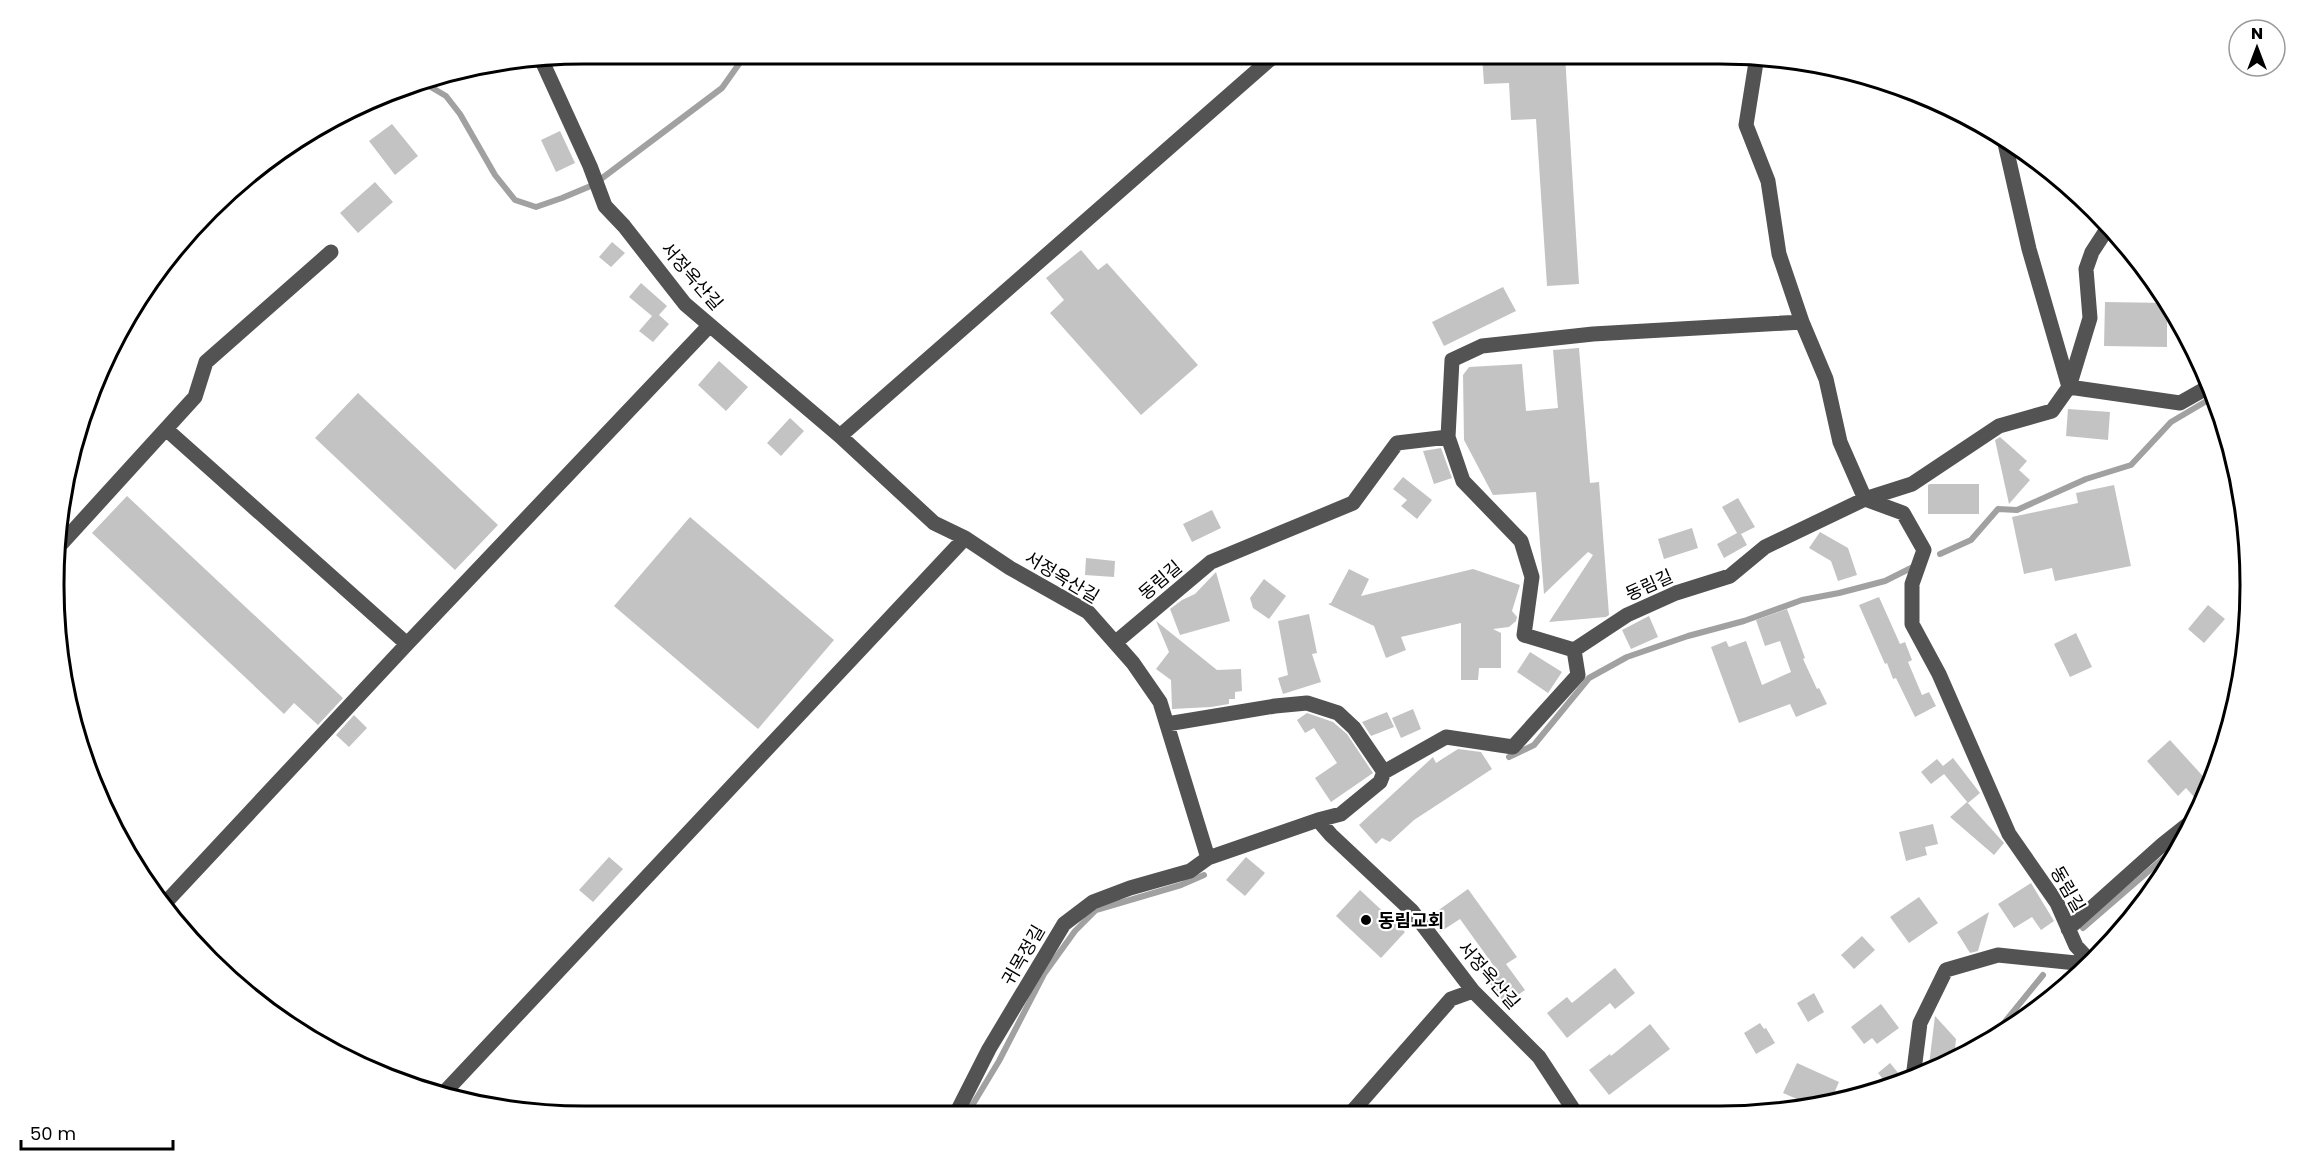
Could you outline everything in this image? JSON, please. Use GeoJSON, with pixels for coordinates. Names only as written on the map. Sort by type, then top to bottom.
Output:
{"type":"FeatureCollection","features":[{"type":"Feature","properties":{"kind":"lane"},"geometry":{"type":"LineString","coordinates":[[840,436],[1265,64]]}},
{"type":"Feature","properties":{"kind":"lane"},"geometry":{"type":"LineString","coordinates":[[1755,66],[1746,124],[1768,181],[1779,254],[1802,322],[1826,379],[1840,442],[1865,499],[1912,484],[1999,426],[2052,411],[2069,387],[2090,318],[2086,269],[2092,252],[2104,234]]}},
{"type":"Feature","properties":{"kind":"lane","name":"서정옥산길"},"geometry":{"type":"LineString","coordinates":[[545,67],[590,166],[605,206],[624,226],[685,304],[840,436],[934,523],[964,538],[1010,568],[1088,612],[1116,642],[1161,702],[1208,858]]}},
{"type":"Feature","properties":{"kind":"lane"},"geometry":{"type":"LineString","coordinates":[[2007,151],[2029,249],[2069,387]]}},
{"type":"Feature","properties":{"kind":"lane"},"geometry":{"type":"LineString","coordinates":[[67,537],[195,397],[206,362],[331,252]]}},
{"type":"Feature","properties":{"kind":"lane"},"geometry":{"type":"LineString","coordinates":[[1208,858],[1341,814],[1380,782],[1384,772],[1446,737],[1513,747],[1578,675],[1574,650],[1524,635],[1532,577],[1521,541],[1463,481],[1448,437],[1452,360],[1482,345],[1593,334],[1802,322]]}},
{"type":"Feature","properties":{"kind":"lane"},"geometry":{"type":"LineString","coordinates":[[170,899],[407,644],[709,326]]}},
{"type":"Feature","properties":{"kind":"lane"},"geometry":{"type":"LineString","coordinates":[[2069,387],[2180,403],[2203,390]]}},
{"type":"Feature","properties":{"kind":"lane"},"geometry":{"type":"LineString","coordinates":[[167,430],[407,644]]}},
{"type":"Feature","properties":{"kind":"lane","name":"동림길"},"geometry":{"type":"LineString","coordinates":[[1116,642],[1211,562],[1353,503],[1397,443],[1448,437]]}},
{"type":"Feature","properties":{"kind":"lane","name":"동림길"},"geometry":{"type":"LineString","coordinates":[[1574,650],[1627,615],[1676,593],[1730,576],[1765,547],[1865,499],[1903,513],[1924,550],[1912,584],[1912,624],[1939,674],[2010,834],[2057,903],[2076,946],[2085,956]]}},
{"type":"Feature","properties":{"kind":"lane"},"geometry":{"type":"LineString","coordinates":[[449,1088],[964,538]]}},
{"type":"Feature","properties":{"kind":"lane"},"geometry":{"type":"LineString","coordinates":[[1167,724],[1307,703],[1338,713],[1354,728],[1384,772]]}},
{"type":"Feature","properties":{"kind":"lane","name":"서정옥산길"},"geometry":{"type":"LineString","coordinates":[[1318,820],[1412,911],[1473,991],[1539,1057],[1571,1106]]}},
{"type":"Feature","properties":{"kind":"lane"},"geometry":{"type":"LineString","coordinates":[[2068,929],[2177,833]]}},
{"type":"Feature","properties":{"kind":"lane","name":"귀목정길"},"geometry":{"type":"LineString","coordinates":[[960,1106],[989,1049],[1064,924],[1093,902],[1130,888],[1190,871],[1208,858]]}},
{"type":"Feature","properties":{"kind":"lane"},"geometry":{"type":"LineString","coordinates":[[1914,1068],[1920,1023],[1946,970],[1998,956],[2077,963]]}},
{"type":"Feature","properties":{"kind":"lane"},"geometry":{"type":"LineString","coordinates":[[1357,1106],[1451,999],[1473,991]]}},
{"type":"Feature","properties":{"kind":"building"},"geometry":{"type":"Polygon","coordinates":[[[1483,64],[1566,64],[1579,284],[1547,286],[1536,119],[1511,120],[1509,83],[1484,84],[1483,64]]]}},
{"type":"Feature","properties":{"kind":"building"},"geometry":{"type":"Polygon","coordinates":[[[392,124],[418,156],[395,175],[369,141],[392,124]]]}},
{"type":"Feature","properties":{"kind":"building"},"geometry":{"type":"Polygon","coordinates":[[[560,131],[575,163],[556,172],[541,140],[560,131]]]}},
{"type":"Feature","properties":{"kind":"building"},"geometry":{"type":"Polygon","coordinates":[[[375,182],[393,202],[358,233],[340,213],[375,182]]]}},
{"type":"Feature","properties":{"kind":"building"},"geometry":{"type":"Polygon","coordinates":[[[612,242],[625,253],[611,267],[599,257],[612,242]]]}},
{"type":"Feature","properties":{"kind":"building"},"geometry":{"type":"Polygon","coordinates":[[[1081,250],[1098,270],[1107,263],[1198,365],[1141,415],[1050,313],[1064,300],[1046,278],[1081,250]]]}},
{"type":"Feature","properties":{"kind":"building"},"geometry":{"type":"Polygon","coordinates":[[[641,283],[667,306],[659,315],[669,324],[653,342],[639,331],[652,316],[629,297],[641,283]]]}},
{"type":"Feature","properties":{"kind":"building"},"geometry":{"type":"Polygon","coordinates":[[[1503,287],[1516,311],[1444,346],[1432,322],[1503,287]]]}},
{"type":"Feature","properties":{"kind":"building"},"geometry":{"type":"Polygon","coordinates":[[[2105,302],[2157,303],[2167,319],[2167,347],[2104,346],[2105,302]]]}},
{"type":"Feature","properties":{"kind":"building"},"geometry":{"type":"Polygon","coordinates":[[[1579,348],[1590,483],[1599,482],[1609,615],[1549,622],[1593,555],[1588,552],[1544,594],[1536,492],[1493,495],[1464,440],[1463,375],[1469,367],[1522,364],[1526,411],[1558,408],[1553,350],[1579,348]]]}},
{"type":"Feature","properties":{"kind":"building"},"geometry":{"type":"Polygon","coordinates":[[[719,361],[748,387],[726,411],[698,385],[719,361]]]}},
{"type":"Feature","properties":{"kind":"building"},"geometry":{"type":"Polygon","coordinates":[[[358,393],[498,525],[455,570],[315,438],[358,393]]]}},
{"type":"Feature","properties":{"kind":"building"},"geometry":{"type":"Polygon","coordinates":[[[2068,409],[2110,412],[2108,440],[2066,436],[2068,409]]]}},
{"type":"Feature","properties":{"kind":"building"},"geometry":{"type":"Polygon","coordinates":[[[790,418],[804,431],[781,456],[767,443],[790,418]]]}},
{"type":"Feature","properties":{"kind":"building"},"geometry":{"type":"Polygon","coordinates":[[[2000,437],[2027,461],[2019,470],[2030,480],[2009,504],[1995,440],[2000,437]]]}},
{"type":"Feature","properties":{"kind":"building"},"geometry":{"type":"Polygon","coordinates":[[[1441,448],[1452,478],[1434,484],[1423,451],[1441,448]]]}},
{"type":"Feature","properties":{"kind":"building"},"geometry":{"type":"Polygon","coordinates":[[[1403,477],[1432,500],[1417,519],[1401,506],[1407,500],[1393,489],[1403,477]]]}},
{"type":"Feature","properties":{"kind":"building"},"geometry":{"type":"Polygon","coordinates":[[[1979,484],[1979,514],[1928,514],[1928,485],[1979,484]]]}},
{"type":"Feature","properties":{"kind":"building"},"geometry":{"type":"Polygon","coordinates":[[[2114,485],[2131,566],[2055,581],[2052,568],[2024,574],[2012,517],[2078,503],[2076,493],[2114,485]]]}},
{"type":"Feature","properties":{"kind":"building"},"geometry":{"type":"Polygon","coordinates":[[[127,496],[343,698],[318,725],[294,703],[284,714],[92,533],[127,496]]]}},
{"type":"Feature","properties":{"kind":"building"},"geometry":{"type":"Polygon","coordinates":[[[1738,498],[1755,527],[1741,534],[1747,545],[1724,558],[1717,544],[1737,533],[1722,507],[1738,498]]]}},
{"type":"Feature","properties":{"kind":"building"},"geometry":{"type":"Polygon","coordinates":[[[1212,510],[1221,528],[1192,542],[1183,524],[1212,510]]]}},
{"type":"Feature","properties":{"kind":"building"},"geometry":{"type":"Polygon","coordinates":[[[690,517],[834,640],[758,729],[614,606],[690,517]]]}},
{"type":"Feature","properties":{"kind":"building"},"geometry":{"type":"Polygon","coordinates":[[[1692,528],[1698,548],[1664,559],[1658,539],[1692,528]]]}},
{"type":"Feature","properties":{"kind":"building"},"geometry":{"type":"Polygon","coordinates":[[[1820,532],[1848,548],[1857,575],[1838,581],[1831,561],[1809,548],[1820,532]]]}},
{"type":"Feature","properties":{"kind":"building"},"geometry":{"type":"Polygon","coordinates":[[[1086,558],[1115,561],[1114,577],[1085,575],[1086,558]]]}},
{"type":"Feature","properties":{"kind":"building"},"geometry":{"type":"Polygon","coordinates":[[[1349,569],[1369,579],[1361,596],[1473,569],[1520,585],[1512,611],[1517,617],[1516,621],[1509,627],[1493,629],[1501,633],[1501,668],[1479,668],[1478,680],[1461,680],[1461,623],[1401,637],[1406,650],[1386,658],[1374,626],[1328,604],[1331,603],[1349,569]]]}},
{"type":"Feature","properties":{"kind":"building"},"geometry":{"type":"Polygon","coordinates":[[[1216,572],[1230,621],[1180,635],[1170,609],[1195,594],[1216,572]]]}},
{"type":"Feature","properties":{"kind":"building"},"geometry":{"type":"Polygon","coordinates":[[[1264,579],[1286,596],[1269,619],[1253,608],[1250,598],[1264,579]]]}},
{"type":"Feature","properties":{"kind":"building"},"geometry":{"type":"Polygon","coordinates":[[[1879,597],[1900,644],[1905,642],[1912,660],[1908,662],[1922,695],[1929,692],[1936,706],[1915,717],[1896,678],[1893,679],[1887,663],[1885,664],[1859,605],[1879,597]]]}},
{"type":"Feature","properties":{"kind":"building"},"geometry":{"type":"Polygon","coordinates":[[[2208,605],[2225,619],[2204,643],[2188,629],[2208,605]]]}},
{"type":"Feature","properties":{"kind":"building"},"geometry":{"type":"Polygon","coordinates":[[[1787,609],[1805,658],[1803,659],[1827,704],[1796,717],[1790,704],[1739,723],[1711,647],[1726,641],[1729,647],[1746,641],[1762,685],[1791,672],[1780,641],[1765,646],[1756,620],[1787,609]]]}},
{"type":"Feature","properties":{"kind":"building"},"geometry":{"type":"Polygon","coordinates":[[[1309,614],[1317,653],[1312,654],[1321,682],[1283,694],[1278,678],[1288,675],[1278,621],[1309,614]]]}},
{"type":"Feature","properties":{"kind":"building"},"geometry":{"type":"Polygon","coordinates":[[[1649,616],[1658,637],[1631,649],[1622,630],[1649,616]]]}},
{"type":"Feature","properties":{"kind":"building"},"geometry":{"type":"Polygon","coordinates":[[[1156,621],[1217,670],[1241,669],[1242,691],[1235,692],[1235,699],[1229,699],[1229,704],[1211,707],[1172,709],[1171,680],[1156,669],[1169,652],[1156,621]]]}},
{"type":"Feature","properties":{"kind":"building"},"geometry":{"type":"Polygon","coordinates":[[[2076,633],[2092,667],[2070,677],[2054,644],[2076,633]]]}},
{"type":"Feature","properties":{"kind":"building"},"geometry":{"type":"Polygon","coordinates":[[[1530,652],[1562,672],[1548,693],[1517,672],[1530,652]]]}},
{"type":"Feature","properties":{"kind":"building"},"geometry":{"type":"Polygon","coordinates":[[[1413,709],[1421,729],[1401,738],[1392,718],[1413,709]]]}},
{"type":"Feature","properties":{"kind":"building"},"geometry":{"type":"Polygon","coordinates":[[[1387,712],[1394,727],[1371,736],[1362,722],[1387,712]]]}},
{"type":"Feature","properties":{"kind":"building"},"geometry":{"type":"Polygon","coordinates":[[[1307,713],[1333,722],[1347,734],[1373,773],[1331,802],[1315,778],[1337,763],[1314,728],[1305,733],[1297,720],[1307,713]]]}},
{"type":"Feature","properties":{"kind":"building"},"geometry":{"type":"Polygon","coordinates":[[[354,715],[367,728],[349,747],[336,735],[354,715]]]}},
{"type":"Feature","properties":{"kind":"building"},"geometry":{"type":"Polygon","coordinates":[[[2170,740],[2204,777],[2195,798],[2186,788],[2178,796],[2147,761],[2170,740]]]}},
{"type":"Feature","properties":{"kind":"building"},"geometry":{"type":"Polygon","coordinates":[[[1458,749],[1481,752],[1492,769],[1414,820],[1390,842],[1382,838],[1376,844],[1359,825],[1433,757],[1436,763],[1458,749]]]}},
{"type":"Feature","properties":{"kind":"building"},"geometry":{"type":"Polygon","coordinates":[[[1953,758],[1980,793],[1968,803],[1944,774],[1931,784],[1921,772],[1937,759],[1943,766],[1953,758]]]}},
{"type":"Feature","properties":{"kind":"building"},"geometry":{"type":"Polygon","coordinates":[[[1967,802],[2004,843],[1994,855],[1950,817],[1967,802]]]}},
{"type":"Feature","properties":{"kind":"building"},"geometry":{"type":"Polygon","coordinates":[[[1933,824],[1938,844],[1925,847],[1927,855],[1906,861],[1899,832],[1933,824]]]}},
{"type":"Feature","properties":{"kind":"building"},"geometry":{"type":"Polygon","coordinates":[[[609,857],[623,869],[593,902],[579,890],[609,857]]]}},
{"type":"Feature","properties":{"kind":"building"},"geometry":{"type":"Polygon","coordinates":[[[1246,857],[1265,873],[1245,896],[1226,880],[1246,857]]]}},
{"type":"Feature","properties":{"kind":"building"},"geometry":{"type":"Polygon","coordinates":[[[2031,883],[2054,921],[2041,930],[2032,917],[2014,928],[1998,904],[2031,883]]]}},
{"type":"Feature","properties":{"kind":"building"},"geometry":{"type":"Polygon","coordinates":[[[1468,889],[1517,957],[1506,964],[1525,990],[1505,1004],[1485,977],[1496,969],[1460,919],[1440,932],[1429,917],[1468,889]]]}},
{"type":"Feature","properties":{"kind":"building","name":"동림교회"},"geometry":{"type":"Polygon","coordinates":[[[1360,890],[1405,932],[1381,958],[1336,916],[1360,890]]]}},
{"type":"Feature","properties":{"kind":"building"},"geometry":{"type":"Polygon","coordinates":[[[1919,897],[1938,923],[1909,943],[1890,917],[1919,897]]]}},
{"type":"Feature","properties":{"kind":"building"},"geometry":{"type":"Polygon","coordinates":[[[1989,912],[1978,951],[1970,953],[1957,932],[1989,912]]]}},
{"type":"Feature","properties":{"kind":"building"},"geometry":{"type":"Polygon","coordinates":[[[1862,936],[1875,950],[1854,969],[1841,955],[1862,936]]]}},
{"type":"Feature","properties":{"kind":"building"},"geometry":{"type":"Polygon","coordinates":[[[1615,968],[1635,993],[1615,1009],[1610,1003],[1567,1038],[1547,1013],[1567,997],[1572,1003],[1615,968]]]}},
{"type":"Feature","properties":{"kind":"building"},"geometry":{"type":"Polygon","coordinates":[[[1814,993],[1824,1012],[1808,1022],[1797,1003],[1814,993]]]}},
{"type":"Feature","properties":{"kind":"building"},"geometry":{"type":"Polygon","coordinates":[[[1881,1004],[1899,1028],[1877,1044],[1872,1038],[1864,1044],[1851,1027],[1881,1004]]]}},
{"type":"Feature","properties":{"kind":"building"},"geometry":{"type":"Polygon","coordinates":[[[1935,1016],[1956,1039],[1955,1049],[1929,1061],[1935,1016]]]}},
{"type":"Feature","properties":{"kind":"building"},"geometry":{"type":"Polygon","coordinates":[[[1760,1023],[1775,1043],[1756,1054],[1744,1033],[1760,1023]]]}},
{"type":"Feature","properties":{"kind":"building"},"geometry":{"type":"Polygon","coordinates":[[[1650,1024],[1670,1049],[1609,1095],[1589,1070],[1610,1054],[1611,1056],[1650,1024]]]}},
{"type":"Feature","properties":{"kind":"building"},"geometry":{"type":"Polygon","coordinates":[[[1797,1063],[1839,1082],[1834,1092],[1822,1095],[1798,1099],[1783,1093],[1797,1063]]]}},
{"type":"Feature","properties":{"kind":"building"},"geometry":{"type":"Polygon","coordinates":[[[1890,1063],[1899,1074],[1883,1079],[1878,1073],[1890,1063]]]}},
{"type":"Feature","properties":{"kind":"waterway"},"geometry":{"type":"LineString","coordinates":[[432,88],[446,96],[460,114],[495,175],[515,200],[536,207],[593,185],[722,88],[739,64]]}},
{"type":"Feature","properties":{"kind":"waterway"},"geometry":{"type":"LineString","coordinates":[[1940,554],[1971,540],[1998,509],[2017,510],[2086,479],[2131,465],[2171,422],[2207,401]]}},
{"type":"Feature","properties":{"kind":"waterway"},"geometry":{"type":"LineString","coordinates":[[1509,757],[1534,745],[1589,678],[1627,657],[1688,636],[1744,621],[1802,600],[1885,581],[1911,568]]}},
{"type":"Feature","properties":{"kind":"waterway"},"geometry":{"type":"LineString","coordinates":[[2083,928],[2162,860]]}},
{"type":"Feature","properties":{"kind":"waterway"},"geometry":{"type":"LineString","coordinates":[[972,1106],[999,1061],[1044,974],[1075,931],[1096,910],[1181,885],[1204,875]]}},
{"type":"Feature","properties":{"kind":"waterway"},"geometry":{"type":"LineString","coordinates":[[2007,1019],[2043,975]]}},
{"type":"Feature","properties":{"kind":"place","name":"동림교회"},"geometry":{"type":"Point","coordinates":[1366,920]}}]}
